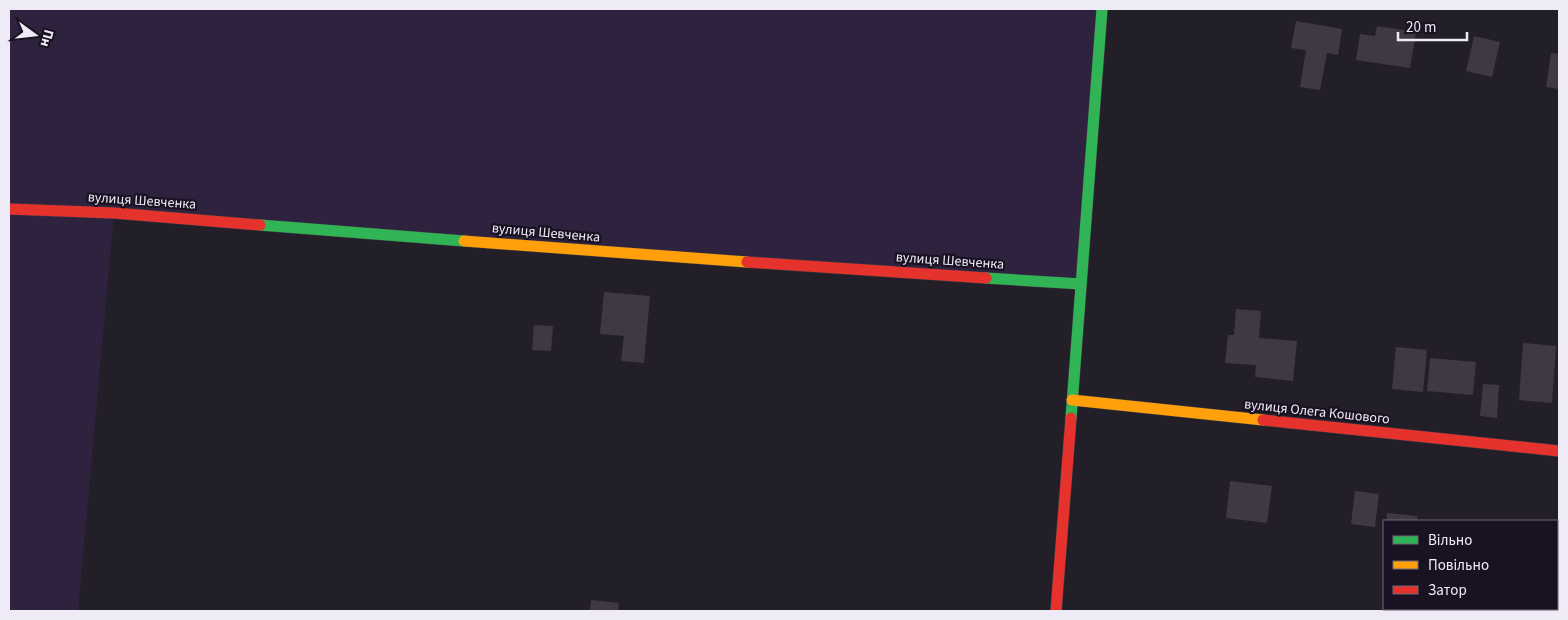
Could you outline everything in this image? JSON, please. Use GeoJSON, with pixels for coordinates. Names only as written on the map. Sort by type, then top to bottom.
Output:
{"type":"FeatureCollection","features":[{"type":"Feature","properties":{"kind":"street"},"geometry":{"type":"LineString","coordinates":[[1056,611],[1102,9]]}},
{"type":"Feature","properties":{"kind":"street","name":"вулиця Шевченка"},"geometry":{"type":"LineString","coordinates":[[9,210],[114,213],[609,253],[1081,284]]}},
{"type":"Feature","properties":{"kind":"street","name":"вулиця Олега Кошового"},"geometry":{"type":"LineString","coordinates":[[1072,400],[1559,451]]}},
{"type":"Feature","properties":{"kind":"shaded area"},"geometry":{"type":"Polygon","coordinates":[[[9,9],[1102,9],[1081,284],[114,213],[78,611],[9,611],[9,9]]]}},
{"type":"Feature","properties":{"kind":"building"},"geometry":{"type":"Polygon","coordinates":[[[1296,21],[1342,29],[1338,55],[1327,53],[1320,90],[1300,87],[1306,50],[1291,48],[1296,21]]]}},
{"type":"Feature","properties":{"kind":"building"},"geometry":{"type":"Polygon","coordinates":[[[1377,26],[1416,32],[1410,68],[1356,60],[1360,34],[1375,36],[1377,26]]]}},
{"type":"Feature","properties":{"kind":"building"},"geometry":{"type":"Polygon","coordinates":[[[1474,36],[1500,42],[1492,77],[1466,71],[1474,36]]]}},
{"type":"Feature","properties":{"kind":"building"},"geometry":{"type":"Polygon","coordinates":[[[1551,53],[1559,54],[1559,89],[1546,87],[1551,53]]]}},
{"type":"Feature","properties":{"kind":"building"},"geometry":{"type":"Polygon","coordinates":[[[604,292],[650,296],[644,363],[621,361],[624,336],[600,334],[604,292]]]}},
{"type":"Feature","properties":{"kind":"building"},"geometry":{"type":"Polygon","coordinates":[[[1236,309],[1261,311],[1259,338],[1297,341],[1293,381],[1255,377],[1256,365],[1225,363],[1228,335],[1234,335],[1236,309]]]}},
{"type":"Feature","properties":{"kind":"building"},"geometry":{"type":"Polygon","coordinates":[[[534,325],[553,326],[551,351],[532,350],[534,325]]]}},
{"type":"Feature","properties":{"kind":"building"},"geometry":{"type":"Polygon","coordinates":[[[1523,343],[1556,346],[1552,403],[1519,400],[1523,343]]]}},
{"type":"Feature","properties":{"kind":"building"},"geometry":{"type":"Polygon","coordinates":[[[1396,347],[1427,350],[1423,392],[1392,389],[1396,347]]]}},
{"type":"Feature","properties":{"kind":"building"},"geometry":{"type":"Polygon","coordinates":[[[1430,358],[1476,362],[1473,395],[1427,391],[1430,358]]]}},
{"type":"Feature","properties":{"kind":"building"},"geometry":{"type":"Polygon","coordinates":[[[1483,384],[1499,385],[1497,418],[1480,416],[1483,384]]]}},
{"type":"Feature","properties":{"kind":"building"},"geometry":{"type":"Polygon","coordinates":[[[1230,481],[1272,486],[1267,523],[1226,518],[1230,481]]]}},
{"type":"Feature","properties":{"kind":"building"},"geometry":{"type":"Polygon","coordinates":[[[1355,491],[1379,494],[1375,527],[1351,524],[1355,491]]]}},
{"type":"Feature","properties":{"kind":"building"},"geometry":{"type":"Polygon","coordinates":[[[1387,513],[1417,516],[1417,520],[1386,520],[1387,513]]]}},
{"type":"Feature","properties":{"kind":"building"},"geometry":{"type":"Polygon","coordinates":[[[591,600],[619,603],[618,611],[590,611],[591,600]]]}},
{"type":"Feature","properties":{"kind":"traffic: fast"},"geometry":{"type":"LineString","coordinates":[[1071,418],[1102,9]]}},
{"type":"Feature","properties":{"kind":"traffic: fast"},"geometry":{"type":"LineString","coordinates":[[260,225],[464,241]]}},
{"type":"Feature","properties":{"kind":"traffic: fast"},"geometry":{"type":"LineString","coordinates":[[986,278],[1081,284]]}},
{"type":"Feature","properties":{"kind":"traffic: slow"},"geometry":{"type":"LineString","coordinates":[[464,241],[747,262]]}},
{"type":"Feature","properties":{"kind":"traffic: slow"},"geometry":{"type":"LineString","coordinates":[[1072,400],[1263,420]]}},
{"type":"Feature","properties":{"kind":"traffic: jam"},"geometry":{"type":"LineString","coordinates":[[9,209],[114,213],[260,225]]}},
{"type":"Feature","properties":{"kind":"traffic: jam"},"geometry":{"type":"LineString","coordinates":[[747,262],[986,278]]}},
{"type":"Feature","properties":{"kind":"traffic: jam"},"geometry":{"type":"LineString","coordinates":[[1056,611],[1071,418]]}},
{"type":"Feature","properties":{"kind":"traffic: jam"},"geometry":{"type":"LineString","coordinates":[[1263,420],[1559,451]]}}]}
